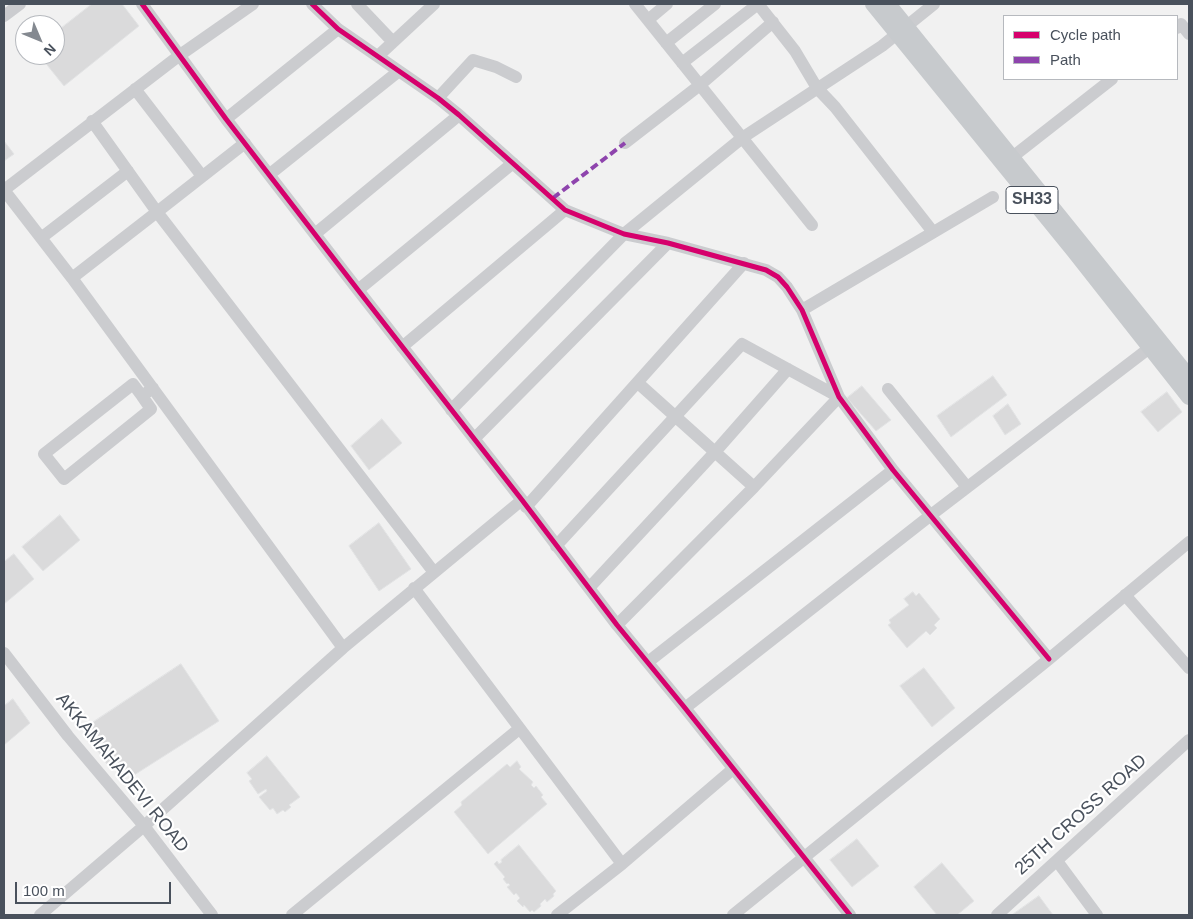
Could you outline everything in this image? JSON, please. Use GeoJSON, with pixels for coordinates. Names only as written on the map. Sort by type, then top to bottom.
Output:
{"type":"FeatureCollection","features":[{"type":"Feature","properties":{"kind":"main road","name":"SH33"},"geometry":{"type":"LineString","coordinates":[[873,4],[902,31],[1008,161],[1155,344],[1189,397]]}},
{"type":"Feature","properties":{"kind":"main road"},"geometry":{"type":"LineString","coordinates":[[888,4],[902,31]]}},
{"type":"Feature","properties":{"kind":"main road"},"geometry":{"type":"LineString","coordinates":[[1155,344],[1189,377]]}},
{"type":"Feature","properties":{"kind":"street"},"geometry":{"type":"LineString","coordinates":[[4,16],[20,4]]}},
{"type":"Feature","properties":{"kind":"street"},"geometry":{"type":"LineString","coordinates":[[142,4],[226,119],[618,626],[686,708],[850,915]]}},
{"type":"Feature","properties":{"kind":"street"},"geometry":{"type":"LineString","coordinates":[[253,4],[180,55],[4,190],[72,278],[343,648]]}},
{"type":"Feature","properties":{"kind":"street"},"geometry":{"type":"LineString","coordinates":[[312,4],[338,29],[438,98],[459,115],[565,210],[624,234],[668,243],[766,270],[778,276],[802,310],[839,397],[894,470],[1049,659]]}},
{"type":"Feature","properties":{"kind":"street"},"geometry":{"type":"LineString","coordinates":[[357,4],[392,42]]}},
{"type":"Feature","properties":{"kind":"street"},"geometry":{"type":"LineString","coordinates":[[378,56],[434,4]]}},
{"type":"Feature","properties":{"kind":"street"},"geometry":{"type":"LineString","coordinates":[[635,4],[812,225]]}},
{"type":"Feature","properties":{"kind":"street"},"geometry":{"type":"LineString","coordinates":[[648,20],[667,4]]}},
{"type":"Feature","properties":{"kind":"street"},"geometry":{"type":"LineString","coordinates":[[666,42],[715,4]]}},
{"type":"Feature","properties":{"kind":"street"},"geometry":{"type":"LineString","coordinates":[[682,63],[758,4],[795,51],[817,88],[933,232]]}},
{"type":"Feature","properties":{"kind":"street"},"geometry":{"type":"LineString","coordinates":[[451,410],[624,234],[742,138],[882,46],[934,4]]}},
{"type":"Feature","properties":{"kind":"street"},"geometry":{"type":"LineString","coordinates":[[626,143],[700,85],[773,22]]}},
{"type":"Feature","properties":{"kind":"street"},"geometry":{"type":"LineString","coordinates":[[1178,27],[1182,24],[1189,34]]}},
{"type":"Feature","properties":{"kind":"street"},"geometry":{"type":"LineString","coordinates":[[226,119],[338,29]]}},
{"type":"Feature","properties":{"kind":"street"},"geometry":{"type":"LineString","coordinates":[[438,98],[473,60],[496,67],[516,77]]}},
{"type":"Feature","properties":{"kind":"street"},"geometry":{"type":"LineString","coordinates":[[270,174],[399,71]]}},
{"type":"Feature","properties":{"kind":"street"},"geometry":{"type":"LineString","coordinates":[[1008,161],[1111,80]]}},
{"type":"Feature","properties":{"kind":"street"},"geometry":{"type":"LineString","coordinates":[[135,89],[202,176]]}},
{"type":"Feature","properties":{"kind":"street"},"geometry":{"type":"LineString","coordinates":[[315,234],[459,115]]}},
{"type":"Feature","properties":{"kind":"street"},"geometry":{"type":"LineString","coordinates":[[92,121],[157,212],[434,571]]}},
{"type":"Feature","properties":{"kind":"street"},"geometry":{"type":"LineString","coordinates":[[72,278],[245,142]]}},
{"type":"Feature","properties":{"kind":"street"},"geometry":{"type":"LineString","coordinates":[[358,290],[513,163]]}},
{"type":"Feature","properties":{"kind":"street"},"geometry":{"type":"LineString","coordinates":[[41,238],[128,170]]}},
{"type":"Feature","properties":{"kind":"street"},"geometry":{"type":"LineString","coordinates":[[802,310],[993,197]]}},
{"type":"Feature","properties":{"kind":"street"},"geometry":{"type":"LineString","coordinates":[[402,347],[565,210]]}},
{"type":"Feature","properties":{"kind":"street"},"geometry":{"type":"LineString","coordinates":[[474,439],[668,243]]}},
{"type":"Feature","properties":{"kind":"street"},"geometry":{"type":"LineString","coordinates":[[40,915],[144,826],[343,648],[434,571],[524,503],[638,383],[744,264]]}},
{"type":"Feature","properties":{"kind":"street"},"geometry":{"type":"LineString","coordinates":[[556,546],[742,344],[839,397]]}},
{"type":"Feature","properties":{"kind":"street"},"geometry":{"type":"LineString","coordinates":[[686,708],[967,487],[1155,344]]}},
{"type":"Feature","properties":{"kind":"street"},"geometry":{"type":"LineString","coordinates":[[589,588],[715,452],[788,369]]}},
{"type":"Feature","properties":{"kind":"street"},"geometry":{"type":"LineString","coordinates":[[638,383],[754,487]]}},
{"type":"Feature","properties":{"kind":"street"},"geometry":{"type":"LineString","coordinates":[[133,384],[142,396],[151,409],[64,479],[44,454],[133,384]]}},
{"type":"Feature","properties":{"kind":"street"},"geometry":{"type":"LineString","coordinates":[[142,396],[153,388]]}},
{"type":"Feature","properties":{"kind":"street"},"geometry":{"type":"LineString","coordinates":[[888,389],[967,487]]}},
{"type":"Feature","properties":{"kind":"street"},"geometry":{"type":"LineString","coordinates":[[618,626],[839,397]]}},
{"type":"Feature","properties":{"kind":"street"},"geometry":{"type":"LineString","coordinates":[[648,662],[894,470]]}},
{"type":"Feature","properties":{"kind":"street"},"geometry":{"type":"LineString","coordinates":[[733,915],[1049,659],[1189,542]]}},
{"type":"Feature","properties":{"kind":"street"},"geometry":{"type":"LineString","coordinates":[[414,588],[622,864]]}},
{"type":"Feature","properties":{"kind":"street"},"geometry":{"type":"LineString","coordinates":[[1125,595],[1189,668]]}},
{"type":"Feature","properties":{"kind":"street","name":"AKKAMAHADEVI ROAD"},"geometry":{"type":"LineString","coordinates":[[4,653],[68,736],[144,826],[212,915]]}},
{"type":"Feature","properties":{"kind":"street"},"geometry":{"type":"LineString","coordinates":[[292,915],[519,729]]}},
{"type":"Feature","properties":{"kind":"street","name":"25TH CROSS ROAD"},"geometry":{"type":"LineString","coordinates":[[997,915],[1189,740]]}},
{"type":"Feature","properties":{"kind":"street"},"geometry":{"type":"LineString","coordinates":[[557,915],[622,864],[733,769]]}},
{"type":"Feature","properties":{"kind":"street"},"geometry":{"type":"LineString","coordinates":[[1057,861],[1097,915]]}},
{"type":"Feature","properties":{"kind":"building"},"geometry":{"type":"Polygon","coordinates":[[[92,4],[122,4],[139,26],[64,86],[47,65],[65,65],[65,25],[92,4]]]}},
{"type":"Feature","properties":{"kind":"building"},"geometry":{"type":"Polygon","coordinates":[[[4,141],[14,154],[4,161],[4,141]]]}},
{"type":"Feature","properties":{"kind":"building"},"geometry":{"type":"Polygon","coordinates":[[[993,376],[1007,395],[951,437],[937,416],[993,376]]]}},
{"type":"Feature","properties":{"kind":"building"},"geometry":{"type":"Polygon","coordinates":[[[862,386],[891,420],[876,431],[847,398],[862,386]]]}},
{"type":"Feature","properties":{"kind":"building"},"geometry":{"type":"Polygon","coordinates":[[[1167,392],[1182,412],[1158,432],[1141,412],[1167,392]]]}},
{"type":"Feature","properties":{"kind":"building"},"geometry":{"type":"Polygon","coordinates":[[[1008,404],[1021,424],[1005,435],[993,416],[1008,404]]]}},
{"type":"Feature","properties":{"kind":"building"},"geometry":{"type":"Polygon","coordinates":[[[382,419],[402,443],[369,470],[351,446],[382,419]]]}},
{"type":"Feature","properties":{"kind":"building"},"geometry":{"type":"Polygon","coordinates":[[[60,515],[80,540],[43,571],[22,547],[60,515]]]}},
{"type":"Feature","properties":{"kind":"building"},"geometry":{"type":"Polygon","coordinates":[[[379,523],[411,569],[379,591],[349,546],[379,523]]]}},
{"type":"Feature","properties":{"kind":"building"},"geometry":{"type":"Polygon","coordinates":[[[14,554],[34,579],[4,604],[4,562],[14,554]]]}},
{"type":"Feature","properties":{"kind":"building"},"geometry":{"type":"Polygon","coordinates":[[[913,592],[916,596],[919,593],[940,619],[934,625],[937,628],[930,635],[926,631],[907,648],[888,625],[891,623],[889,620],[909,605],[904,599],[913,592]]]}},
{"type":"Feature","properties":{"kind":"building"},"geometry":{"type":"Polygon","coordinates":[[[181,664],[219,721],[131,777],[120,764],[109,767],[83,729],[181,664]]]}},
{"type":"Feature","properties":{"kind":"building"},"geometry":{"type":"Polygon","coordinates":[[[924,668],[955,708],[932,727],[900,686],[924,668]]]}},
{"type":"Feature","properties":{"kind":"building"},"geometry":{"type":"Polygon","coordinates":[[[13,699],[30,723],[4,745],[4,706],[13,699]]]}},
{"type":"Feature","properties":{"kind":"building"},"geometry":{"type":"Polygon","coordinates":[[[267,756],[300,797],[289,805],[291,807],[285,812],[283,810],[277,814],[273,808],[270,810],[259,797],[267,791],[266,789],[258,794],[249,781],[252,779],[247,773],[267,756]]]}},
{"type":"Feature","properties":{"kind":"building"},"geometry":{"type":"Polygon","coordinates":[[[517,761],[521,767],[519,769],[533,782],[531,785],[534,788],[536,786],[547,804],[488,854],[454,812],[462,805],[461,802],[507,764],[510,767],[517,761]]]}},
{"type":"Feature","properties":{"kind":"building"},"geometry":{"type":"Polygon","coordinates":[[[857,839],[879,866],[852,887],[830,860],[857,839]]]}},
{"type":"Feature","properties":{"kind":"building"},"geometry":{"type":"Polygon","coordinates":[[[519,845],[556,891],[553,894],[554,896],[547,902],[545,899],[534,912],[532,910],[530,912],[517,901],[520,898],[516,893],[514,895],[507,887],[510,885],[503,879],[505,877],[494,864],[497,861],[499,864],[502,862],[501,860],[519,845]]]}},
{"type":"Feature","properties":{"kind":"building"},"geometry":{"type":"Polygon","coordinates":[[[942,863],[974,901],[957,915],[937,915],[914,887],[942,863]]]}},
{"type":"Feature","properties":{"kind":"building"},"geometry":{"type":"Polygon","coordinates":[[[1039,896],[1053,915],[1012,915],[1039,896]]]}},
{"type":"Feature","properties":{"kind":"marked path"},"geometry":{"type":"LineString","coordinates":[[553,198],[625,143]]}},
{"type":"Feature","properties":{"kind":"cycle path"},"geometry":{"type":"LineString","coordinates":[[142,4],[226,119],[617,625],[850,915]]}},
{"type":"Feature","properties":{"kind":"cycle path"},"geometry":{"type":"LineString","coordinates":[[312,4],[338,29],[438,98],[459,115],[565,210],[624,234],[668,243],[766,270],[778,277],[802,310],[839,397],[893,470],[1049,659]]}}]}
